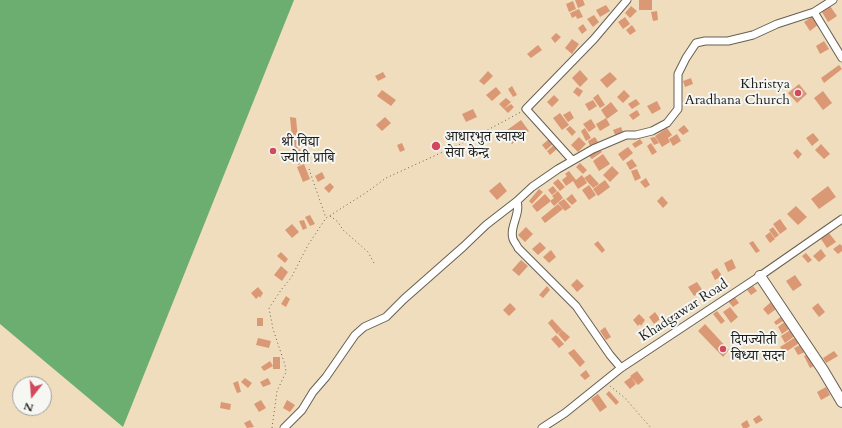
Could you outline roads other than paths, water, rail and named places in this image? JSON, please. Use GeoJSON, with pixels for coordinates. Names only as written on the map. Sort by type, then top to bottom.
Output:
{"type":"FeatureCollection","features":[{"type":"Feature","properties":{"kind":"street"},"geometry":{"type":"LineString","coordinates":[[572,160],[526,109],[594,39],[626,0]]}},
{"type":"Feature","properties":{"kind":"street"},"geometry":{"type":"LineString","coordinates":[[284,428],[302,410],[355,335],[364,327],[386,317],[486,225],[517,201],[532,187],[572,160],[593,148],[626,135],[636,135],[652,131],[667,123],[678,109],[678,74],[696,43],[705,41],[728,41],[753,35],[777,24],[814,12],[833,0]]}},
{"type":"Feature","properties":{"kind":"street"},"geometry":{"type":"LineString","coordinates":[[814,12],[842,58]]}},
{"type":"Feature","properties":{"kind":"street"},"geometry":{"type":"LineString","coordinates":[[517,201],[517,213],[512,234],[513,240],[518,248],[576,306],[610,355],[621,368]]}},
{"type":"Feature","properties":{"kind":"street","name":"Khadgawar Road"},"geometry":{"type":"LineString","coordinates":[[542,428],[565,413],[621,368],[760,276],[842,219]]}},
{"type":"Feature","properties":{"kind":"street"},"geometry":{"type":"LineString","coordinates":[[760,276],[823,370],[842,402]]}},
{"type":"Feature","properties":{"kind":"place","name":"Khristya Aradhana Church"},"geometry":{"type":"Point","coordinates":[798,93]}},
{"type":"Feature","properties":{"kind":"place","name":"आधारभुत स्वास्थ सेवा केन्द्र"},"geometry":{"type":"Point","coordinates":[436,146]}},
{"type":"Feature","properties":{"kind":"place","name":"श्री विद्या ज्योती प्राबि"},"geometry":{"type":"Point","coordinates":[273,151]}},
{"type":"Feature","properties":{"kind":"place","name":"दिपज्योती बिध्या सदन"},"geometry":{"type":"Point","coordinates":[723,349]}}]}
